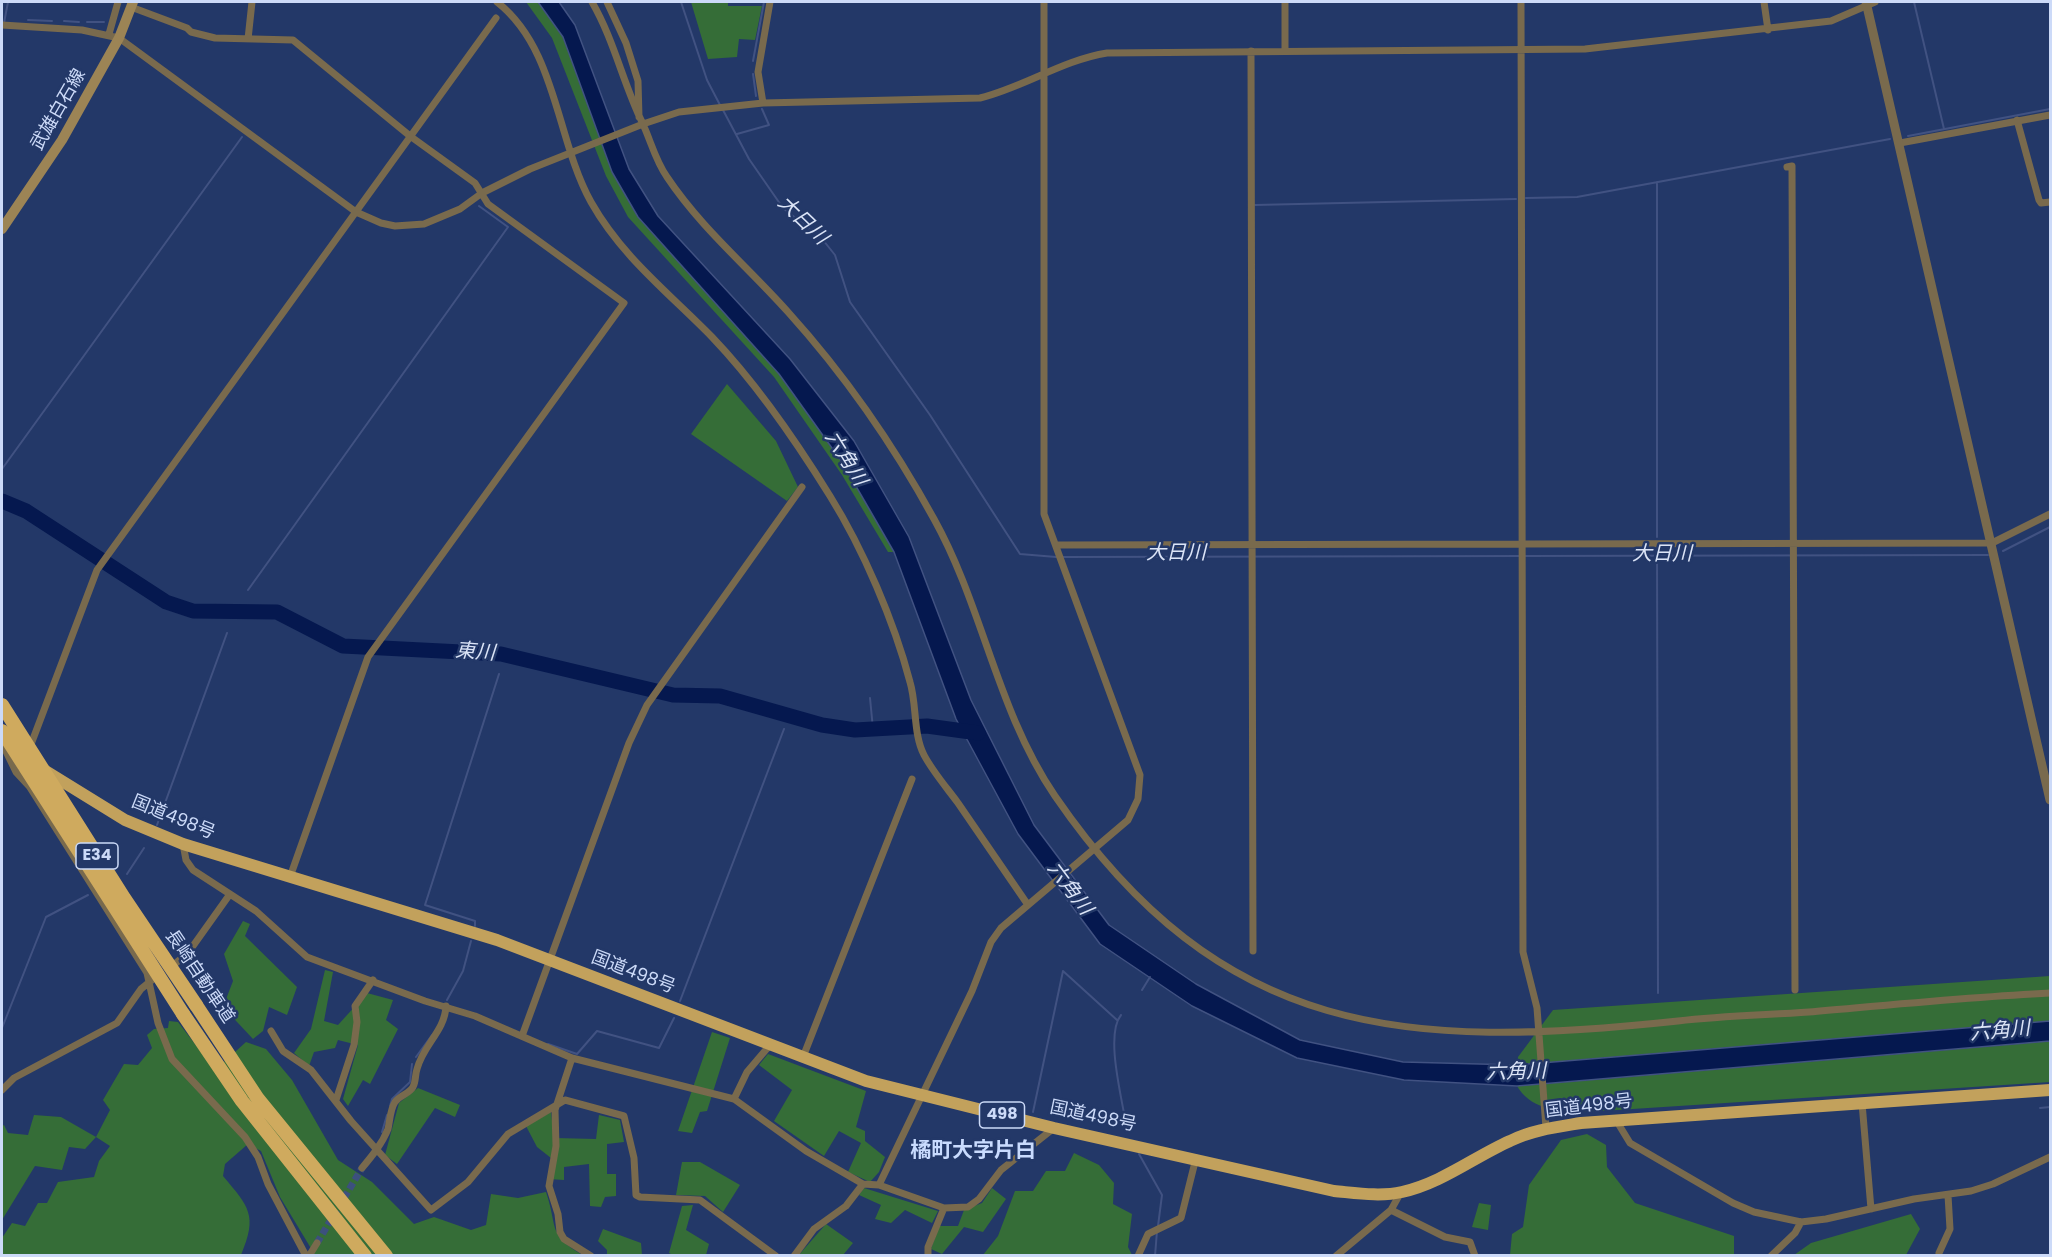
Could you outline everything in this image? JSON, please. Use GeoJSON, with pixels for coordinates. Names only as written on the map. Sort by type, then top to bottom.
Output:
{"type":"FeatureCollection","features":[{"type":"Feature","properties":{"kind":"highway","name":"長崎自動車道"},"geometry":{"type":"LineString","coordinates":[[2,705],[124,898],[258,1099],[386,1256]]}},
{"type":"Feature","properties":{"kind":"highway","name":"長崎自動車道"},"geometry":{"type":"LineString","coordinates":[[2,731],[183,1014],[243,1101],[365,1256]]}},
{"type":"Feature","properties":{"kind":"highway","name":"国道498号"},"geometry":{"type":"LineString","coordinates":[[2,740],[26,758],[126,819],[183,844],[497,940],[866,1081],[1054,1128],[1196,1158],[1334,1191],[1368,1194],[1401,1192],[1444,1176],[1511,1140],[1546,1128],[1616,1120],[2050,1090]]}},
{"type":"Feature","properties":{"kind":"main road","name":"武雄白石線"},"geometry":{"type":"LineString","coordinates":[[2,229],[62,140],[113,36],[132,4]]}},
{"type":"Feature","properties":{"kind":"street"},"geometry":{"type":"LineString","coordinates":[[113,36],[118,2]]}},
{"type":"Feature","properties":{"kind":"street"},"geometry":{"type":"LineString","coordinates":[[248,39],[252,2]]}},
{"type":"Feature","properties":{"kind":"street"},"geometry":{"type":"LineString","coordinates":[[497,2],[530,40],[591,201],[615,239],[643,272],[713,338],[799,448],[832,499],[886,613],[910,680],[916,706],[919,740],[924,754],[1030,903]]}},
{"type":"Feature","properties":{"kind":"street"},"geometry":{"type":"LineString","coordinates":[[592,2],[615,51],[634,110],[653,153],[670,183],[714,235],[817,345],[913,484],[952,555],[1010,710],[1052,792],[1093,850],[1118,877],[1175,930],[1212,958],[1291,999],[1351,1018],[1393,1026],[1456,1032],[1539,1033],[2050,993]]}},
{"type":"Feature","properties":{"kind":"street"},"geometry":{"type":"LineString","coordinates":[[607,2],[626,43],[638,81],[640,122]]}},
{"type":"Feature","properties":{"kind":"street"},"geometry":{"type":"LineString","coordinates":[[763,103],[758,72],[770,2]]}},
{"type":"Feature","properties":{"kind":"street"},"geometry":{"type":"LineString","coordinates":[[879,1185],[972,992],[991,942],[1001,928],[1128,820],[1138,800],[1140,775],[1044,514],[1044,2]]}},
{"type":"Feature","properties":{"kind":"street"},"geometry":{"type":"LineString","coordinates":[[1285,2],[1285,50]]}},
{"type":"Feature","properties":{"kind":"street"},"geometry":{"type":"LineString","coordinates":[[1521,2],[1523,952],[1537,1008],[1546,1128]]}},
{"type":"Feature","properties":{"kind":"street"},"geometry":{"type":"LineString","coordinates":[[1764,2],[1768,30]]}},
{"type":"Feature","properties":{"kind":"street"},"geometry":{"type":"LineString","coordinates":[[2,26],[113,36],[356,212],[381,223],[395,226],[424,224],[460,209],[482,193],[572,151],[640,122],[679,112],[763,103],[980,98],[1088,56],[1107,53],[1585,49],[1768,30],[1831,21],[1869,3],[2050,800]]}},
{"type":"Feature","properties":{"kind":"street"},"geometry":{"type":"LineString","coordinates":[[132,4],[187,28],[191,32],[215,38],[293,40],[410,136],[475,183],[488,204],[624,303],[368,657],[290,877]]}},
{"type":"Feature","properties":{"kind":"street"},"geometry":{"type":"LineString","coordinates":[[26,758],[97,570],[496,18]]}},
{"type":"Feature","properties":{"kind":"street"},"geometry":{"type":"LineString","coordinates":[[1251,51],[1253,951]]}},
{"type":"Feature","properties":{"kind":"street"},"geometry":{"type":"LineString","coordinates":[[1900,143],[2050,115]]}},
{"type":"Feature","properties":{"kind":"street"},"geometry":{"type":"LineString","coordinates":[[2017,120],[2039,200],[2041,203],[2050,202]]}},
{"type":"Feature","properties":{"kind":"street"},"geometry":{"type":"LineString","coordinates":[[1787,166],[1792,166],[1795,990]]}},
{"type":"Feature","properties":{"kind":"street"},"geometry":{"type":"LineString","coordinates":[[522,1036],[629,743],[659,688],[802,487]]}},
{"type":"Feature","properties":{"kind":"street"},"geometry":{"type":"LineString","coordinates":[[1057,546],[1992,543],[2050,514]]}},
{"type":"Feature","properties":{"kind":"street"},"geometry":{"type":"LineString","coordinates":[[2,740],[16,772],[29,786],[147,973],[158,1023],[172,1059],[245,1137],[258,1157],[268,1184],[308,1256],[317,1243]]}},
{"type":"Feature","properties":{"kind":"street"},"geometry":{"type":"LineString","coordinates":[[803,1057],[912,779]]}},
{"type":"Feature","properties":{"kind":"street"},"geometry":{"type":"LineString","coordinates":[[183,844],[186,860],[193,870],[256,910],[308,957],[446,1006],[572,1058],[734,1100],[806,1151],[863,1184],[879,1185],[944,1208],[968,1207],[979,1199],[1001,1170],[1054,1128]]}},
{"type":"Feature","properties":{"kind":"street"},"geometry":{"type":"LineString","coordinates":[[2,1090],[14,1078],[117,1023],[141,989],[189,953],[230,894]]}},
{"type":"Feature","properties":{"kind":"street"},"geometry":{"type":"LineString","coordinates":[[336,1100],[354,1045],[357,1022],[355,1006],[373,980]]}},
{"type":"Feature","properties":{"kind":"street"},"geometry":{"type":"LineString","coordinates":[[362,1168],[377,1150],[387,1130],[397,1100],[415,1084],[417,1068],[427,1045],[438,1034],[446,1016],[446,1006]]}},
{"type":"Feature","properties":{"kind":"street"},"geometry":{"type":"LineString","coordinates":[[271,1031],[283,1051],[311,1070],[377,1150],[431,1210],[468,1182],[508,1134],[565,1100],[624,1116],[634,1158],[636,1194],[640,1197],[700,1200],[776,1256]]}},
{"type":"Feature","properties":{"kind":"street"},"geometry":{"type":"LineString","coordinates":[[734,1100],[747,1072],[770,1044]]}},
{"type":"Feature","properties":{"kind":"street"},"geometry":{"type":"LineString","coordinates":[[572,1058],[557,1103],[550,1192],[558,1214],[560,1232],[564,1239],[591,1256]]}},
{"type":"Feature","properties":{"kind":"street"},"geometry":{"type":"LineString","coordinates":[[1862,1103],[1871,1209]]}},
{"type":"Feature","properties":{"kind":"street"},"geometry":{"type":"LineString","coordinates":[[1616,1120],[1630,1143],[1733,1203],[1754,1212],[1801,1222],[1914,1199],[1948,1195],[1993,1184],[2050,1156]]}},
{"type":"Feature","properties":{"kind":"street"},"geometry":{"type":"LineString","coordinates":[[1138,1256],[1143,1241],[1153,1230],[1167,1227],[1181,1218],[1185,1212],[1196,1158]]}},
{"type":"Feature","properties":{"kind":"street"},"geometry":{"type":"LineString","coordinates":[[794,1256],[814,1229],[846,1206],[863,1184]]}},
{"type":"Feature","properties":{"kind":"street"},"geometry":{"type":"LineString","coordinates":[[1336,1256],[1391,1210],[1401,1192]]}},
{"type":"Feature","properties":{"kind":"street"},"geometry":{"type":"LineString","coordinates":[[1939,1253],[1950,1229],[1948,1195]]}},
{"type":"Feature","properties":{"kind":"street"},"geometry":{"type":"LineString","coordinates":[[928,1256],[928,1247],[944,1208]]}},
{"type":"Feature","properties":{"kind":"street"},"geometry":{"type":"LineString","coordinates":[[1391,1210],[1445,1237],[1470,1242],[1475,1256]]}},
{"type":"Feature","properties":{"kind":"street"},"geometry":{"type":"LineString","coordinates":[[1771,1256],[1795,1233],[1801,1222]]}},
{"type":"Feature","properties":{"kind":"green space"},"geometry":{"type":"Polygon","coordinates":[[[526,2],[538,2],[563,37],[612,172],[638,217],[779,374],[842,462],[894,552],[888,552],[842,475],[774,377],[628,217],[606,176],[552,38],[526,2]]]}},
{"type":"Feature","properties":{"kind":"green space"},"geometry":{"type":"Polygon","coordinates":[[[691,2],[728,2],[728,6],[762,6],[755,40],[739,39],[737,57],[708,59],[691,2]]]}},
{"type":"Feature","properties":{"kind":"green space"},"geometry":{"type":"Polygon","coordinates":[[[727,384],[776,441],[798,487],[787,501],[691,434],[727,384]]]}},
{"type":"Feature","properties":{"kind":"green space"},"geometry":{"type":"Polygon","coordinates":[[[243,921],[250,924],[245,936],[297,987],[287,1015],[269,1007],[263,1031],[253,1039],[223,1007],[233,981],[224,954],[243,921]]]}},
{"type":"Feature","properties":{"kind":"green space"},"geometry":{"type":"Polygon","coordinates":[[[325,970],[333,972],[324,1021],[338,1025],[367,993],[393,1000],[386,1020],[398,1029],[370,1084],[363,1080],[348,1106],[343,1099],[358,1045],[338,1040],[335,1048],[314,1052],[309,1066],[294,1053],[311,1029],[325,970]]]}},
{"type":"Feature","properties":{"kind":"green space"},"geometry":{"type":"Polygon","coordinates":[[[2050,976],[2050,1021],[1517,1065],[1518,1057],[1553,1010],[2050,976]]]}},
{"type":"Feature","properties":{"kind":"green space"},"geometry":{"type":"Polygon","coordinates":[[[169,1021],[178,1022],[215,1070],[246,1042],[266,1049],[292,1080],[338,1160],[372,1182],[414,1224],[434,1217],[471,1230],[486,1225],[491,1194],[518,1198],[546,1192],[559,1236],[583,1255],[315,1255],[280,1197],[261,1151],[248,1144],[225,1164],[223,1176],[245,1204],[248,1212],[249,1230],[241,1255],[2,1255],[2,1238],[12,1223],[25,1226],[38,1203],[47,1203],[58,1182],[94,1177],[99,1161],[110,1146],[96,1137],[110,1110],[103,1100],[124,1064],[138,1065],[152,1048],[147,1035],[154,1029],[168,1028],[169,1021]]]}},
{"type":"Feature","properties":{"kind":"green space"},"geometry":{"type":"Polygon","coordinates":[[[712,1032],[730,1038],[707,1111],[700,1112],[692,1133],[678,1131],[712,1032]]]}},
{"type":"Feature","properties":{"kind":"green space"},"geometry":{"type":"Polygon","coordinates":[[[2050,1041],[2050,1082],[1576,1112],[1536,1104],[1525,1097],[1517,1086],[2050,1041]]]}},
{"type":"Feature","properties":{"kind":"green space"},"geometry":{"type":"Polygon","coordinates":[[[768,1054],[866,1091],[856,1127],[865,1131],[865,1141],[885,1157],[879,1172],[870,1182],[848,1172],[861,1143],[839,1131],[824,1156],[774,1121],[792,1090],[759,1065],[768,1054]]]}},
{"type":"Feature","properties":{"kind":"green space"},"geometry":{"type":"Polygon","coordinates":[[[418,1088],[460,1105],[455,1117],[435,1108],[397,1164],[385,1155],[399,1103],[418,1088]]]}},
{"type":"Feature","properties":{"kind":"green space"},"geometry":{"type":"Polygon","coordinates":[[[551,1112],[554,1138],[596,1139],[599,1115],[620,1120],[624,1142],[607,1144],[607,1174],[616,1174],[616,1196],[605,1197],[601,1207],[590,1206],[589,1164],[564,1167],[564,1180],[548,1179],[551,1158],[537,1147],[526,1126],[551,1112]]]}},
{"type":"Feature","properties":{"kind":"green space"},"geometry":{"type":"Polygon","coordinates":[[[34,1115],[61,1117],[96,1137],[85,1149],[69,1147],[62,1170],[35,1166],[2,1220],[2,1126],[4,1125],[8,1133],[28,1135],[34,1115]]]}},
{"type":"Feature","properties":{"kind":"green space"},"geometry":{"type":"Polygon","coordinates":[[[1587,1134],[1606,1145],[1607,1167],[1635,1203],[1734,1236],[1734,1255],[1510,1255],[1512,1234],[1523,1227],[1529,1185],[1561,1140],[1587,1134]]]}},
{"type":"Feature","properties":{"kind":"green space"},"geometry":{"type":"Polygon","coordinates":[[[1074,1153],[1099,1165],[1114,1183],[1113,1204],[1132,1214],[1128,1247],[1132,1255],[983,1255],[998,1236],[1015,1191],[1033,1191],[1046,1171],[1065,1171],[1074,1153]]]}},
{"type":"Feature","properties":{"kind":"green space"},"geometry":{"type":"Polygon","coordinates":[[[682,1162],[700,1162],[740,1185],[723,1212],[705,1196],[676,1195],[682,1162]]]}},
{"type":"Feature","properties":{"kind":"green space"},"geometry":{"type":"Polygon","coordinates":[[[864,1188],[938,1211],[932,1223],[905,1210],[891,1223],[875,1219],[881,1205],[859,1195],[864,1188]]]}},
{"type":"Feature","properties":{"kind":"green space"},"geometry":{"type":"Polygon","coordinates":[[[992,1188],[1006,1199],[983,1232],[964,1227],[942,1254],[931,1249],[939,1226],[958,1226],[964,1210],[982,1203],[992,1188]]]}},
{"type":"Feature","properties":{"kind":"green space"},"geometry":{"type":"Polygon","coordinates":[[[1479,1203],[1491,1205],[1488,1230],[1472,1227],[1479,1203]]]}},
{"type":"Feature","properties":{"kind":"green space"},"geometry":{"type":"Polygon","coordinates":[[[693,1205],[686,1230],[709,1244],[706,1255],[673,1255],[669,1253],[682,1206],[693,1205]]]}},
{"type":"Feature","properties":{"kind":"green space"},"geometry":{"type":"Polygon","coordinates":[[[1911,1214],[1920,1229],[1906,1255],[1794,1255],[1811,1243],[1911,1214]]]}},
{"type":"Feature","properties":{"kind":"green space"},"geometry":{"type":"Polygon","coordinates":[[[826,1224],[853,1243],[843,1255],[798,1256],[826,1224]]]}},
{"type":"Feature","properties":{"kind":"green space"},"geometry":{"type":"Polygon","coordinates":[[[603,1229],[641,1243],[642,1255],[607,1255],[607,1250],[598,1241],[603,1229]]]}},
{"type":"Feature","properties":{"kind":"water","name":"六角川"},"geometry":{"type":"Polygon","coordinates":[[[538,2],[559,2],[575,25],[629,169],[658,216],[790,359],[854,441],[909,537],[971,700],[1034,825],[1109,925],[1196,984],[1300,1040],[1403,1062],[1517,1065],[2050,1021],[2050,1041],[1517,1086],[1404,1080],[1297,1058],[1192,1006],[1100,944],[1018,834],[956,719],[894,552],[842,462],[779,374],[638,217],[612,172],[563,37],[538,2]]]}},
{"type":"Feature","properties":{"kind":"waterway"},"geometry":{"type":"LineString","coordinates":[[4,23],[8,2]]}},
{"type":"Feature","properties":{"kind":"waterway","name":"大日川"},"geometry":{"type":"LineString","coordinates":[[681,2],[707,80],[720,105]]}},
{"type":"Feature","properties":{"kind":"waterway"},"geometry":{"type":"LineString","coordinates":[[753,61],[764,2]]}},
{"type":"Feature","properties":{"kind":"waterway"},"geometry":{"type":"LineString","coordinates":[[1914,2],[1944,129]]}},
{"type":"Feature","properties":{"kind":"waterway"},"geometry":{"type":"LineString","coordinates":[[28,20],[52,21]]}},
{"type":"Feature","properties":{"kind":"waterway"},"geometry":{"type":"LineString","coordinates":[[64,21],[79,22]]}},
{"type":"Feature","properties":{"kind":"waterway"},"geometry":{"type":"LineString","coordinates":[[87,22],[104,22]]}},
{"type":"Feature","properties":{"kind":"waterway"},"geometry":{"type":"LineString","coordinates":[[753,74],[756,96]]}},
{"type":"Feature","properties":{"kind":"waterway"},"geometry":{"type":"LineString","coordinates":[[737,134],[769,125],[762,109]]}},
{"type":"Feature","properties":{"kind":"waterway"},"geometry":{"type":"LineString","coordinates":[[1908,136],[2050,109]]}},
{"type":"Feature","properties":{"kind":"waterway","name":"大日川"},"geometry":{"type":"LineString","coordinates":[[723,110],[749,159],[783,208],[823,240],[835,255],[850,302],[930,415],[1020,554],[1056,557]]}},
{"type":"Feature","properties":{"kind":"waterway"},"geometry":{"type":"LineString","coordinates":[[2,469],[242,137]]}},
{"type":"Feature","properties":{"kind":"waterway"},"geometry":{"type":"LineString","coordinates":[[1526,198],[1577,197],[1890,139]]}},
{"type":"Feature","properties":{"kind":"waterway"},"geometry":{"type":"LineString","coordinates":[[1657,182],[1657,537]]}},
{"type":"Feature","properties":{"kind":"waterway"},"geometry":{"type":"LineString","coordinates":[[1255,205],[1516,199]]}},
{"type":"Feature","properties":{"kind":"waterway"},"geometry":{"type":"LineString","coordinates":[[248,590],[508,227],[479,206]]}},
{"type":"Feature","properties":{"kind":"waterway","name":"東川"},"geometry":{"type":"LineString","coordinates":[[2,501],[26,511],[166,602],[193,611],[277,612],[343,646],[501,654],[673,695],[720,696],[822,725],[855,730],[927,726],[978,733]]}},
{"type":"Feature","properties":{"kind":"waterway","name":"大日川"},"geometry":{"type":"LineString","coordinates":[[2003,551],[2050,527]]}},
{"type":"Feature","properties":{"kind":"waterway"},"geometry":{"type":"LineString","coordinates":[[1657,547],[1658,993]]}},
{"type":"Feature","properties":{"kind":"waterway","name":"大日川"},"geometry":{"type":"LineString","coordinates":[[1062,557],[1988,555]]}},
{"type":"Feature","properties":{"kind":"waterway"},"geometry":{"type":"LineString","coordinates":[[157,825],[227,633]]}},
{"type":"Feature","properties":{"kind":"waterway"},"geometry":{"type":"LineString","coordinates":[[475,926],[475,921],[425,905],[499,674]]}},
{"type":"Feature","properties":{"kind":"waterway"},"geometry":{"type":"LineString","coordinates":[[870,698],[873,729]]}},
{"type":"Feature","properties":{"kind":"waterway"},"geometry":{"type":"LineString","coordinates":[[680,1001],[784,729]]}},
{"type":"Feature","properties":{"kind":"waterway"},"geometry":{"type":"LineString","coordinates":[[127,874],[144,848]]}},
{"type":"Feature","properties":{"kind":"waterway"},"geometry":{"type":"LineString","coordinates":[[2,1028],[46,917],[88,895]]}},
{"type":"Feature","properties":{"kind":"waterway"},"geometry":{"type":"LineString","coordinates":[[447,1000],[463,971],[471,941]]}},
{"type":"Feature","properties":{"kind":"waterway"},"geometry":{"type":"LineString","coordinates":[[1033,1112],[1063,971],[1117,1020]]}},
{"type":"Feature","properties":{"kind":"waterway"},"geometry":{"type":"LineString","coordinates":[[1142,990],[1150,977]]}},
{"type":"Feature","properties":{"kind":"waterway"},"geometry":{"type":"LineString","coordinates":[[1121,1015],[1116,1025],[1114,1038],[1116,1071],[1127,1131]]}},
{"type":"Feature","properties":{"kind":"waterway"},"geometry":{"type":"LineString","coordinates":[[548,1044],[577,1054],[597,1031],[659,1048],[674,1018]]}},
{"type":"Feature","properties":{"kind":"waterway"},"geometry":{"type":"LineString","coordinates":[[416,1057],[432,1035]]}},
{"type":"Feature","properties":{"kind":"waterway"},"geometry":{"type":"LineString","coordinates":[[390,1106],[392,1099],[410,1082],[412,1064]]}},
{"type":"Feature","properties":{"kind":"waterway"},"geometry":{"type":"LineString","coordinates":[[2040,1108],[2050,1107]]}},
{"type":"Feature","properties":{"kind":"waterway"},"geometry":{"type":"LineString","coordinates":[[382,1132],[387,1115]]}},
{"type":"Feature","properties":{"kind":"waterway"},"geometry":{"type":"LineString","coordinates":[[1139,1154],[1162,1195],[1158,1226]]}},
{"type":"Feature","properties":{"kind":"waterway"},"geometry":{"type":"LineString","coordinates":[[1155,1256],[1157,1231]]}},
{"type":"Feature","properties":{"kind":"tunnel"},"geometry":{"type":"LineString","coordinates":[[317,1243],[362,1168]]}},
{"type":"Feature","properties":{"kind":"district","name":"橘町大字片白"},"geometry":{"type":"Point","coordinates":[973,1152]}}]}
